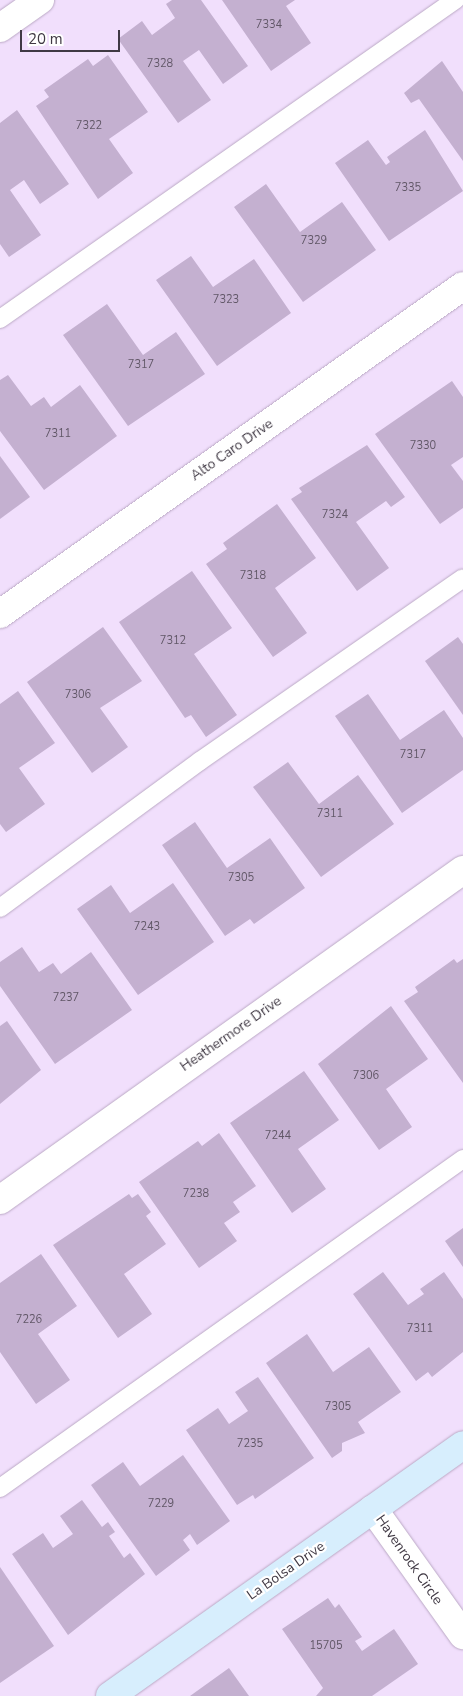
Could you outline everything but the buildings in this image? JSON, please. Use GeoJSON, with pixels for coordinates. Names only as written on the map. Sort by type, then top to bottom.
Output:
{"type":"FeatureCollection","features":[{"type":"Feature","properties":{"kind":"street"},"geometry":{"type":"LineString","coordinates":[[0,28],[40,0]]}},
{"type":"Feature","properties":{"kind":"street","name":"Alto Caro Drive"},"geometry":{"type":"LineString","coordinates":[[0,614],[463,286]]}},
{"type":"Feature","properties":{"kind":"street","name":"Heathermore Drive"},"geometry":{"type":"LineString","coordinates":[[0,1200],[463,870]]}},
{"type":"Feature","properties":{"kind":"street","name":"La Bolsa Drive"},"geometry":{"type":"LineString","coordinates":[[110,1696],[463,1445]]}},
{"type":"Feature","properties":{"kind":"street","name":"Havenrock Circle"},"geometry":{"type":"LineString","coordinates":[[373,1509],[463,1636]]}},
{"type":"Feature","properties":{"kind":"lane"},"geometry":{"type":"LineString","coordinates":[[0,319],[455,0]]}},
{"type":"Feature","properties":{"kind":"lane"},"geometry":{"type":"LineString","coordinates":[[0,908],[200,761],[463,578]]}},
{"type":"Feature","properties":{"kind":"lane"},"geometry":{"type":"LineString","coordinates":[[0,1488],[463,1159]]}}]}
